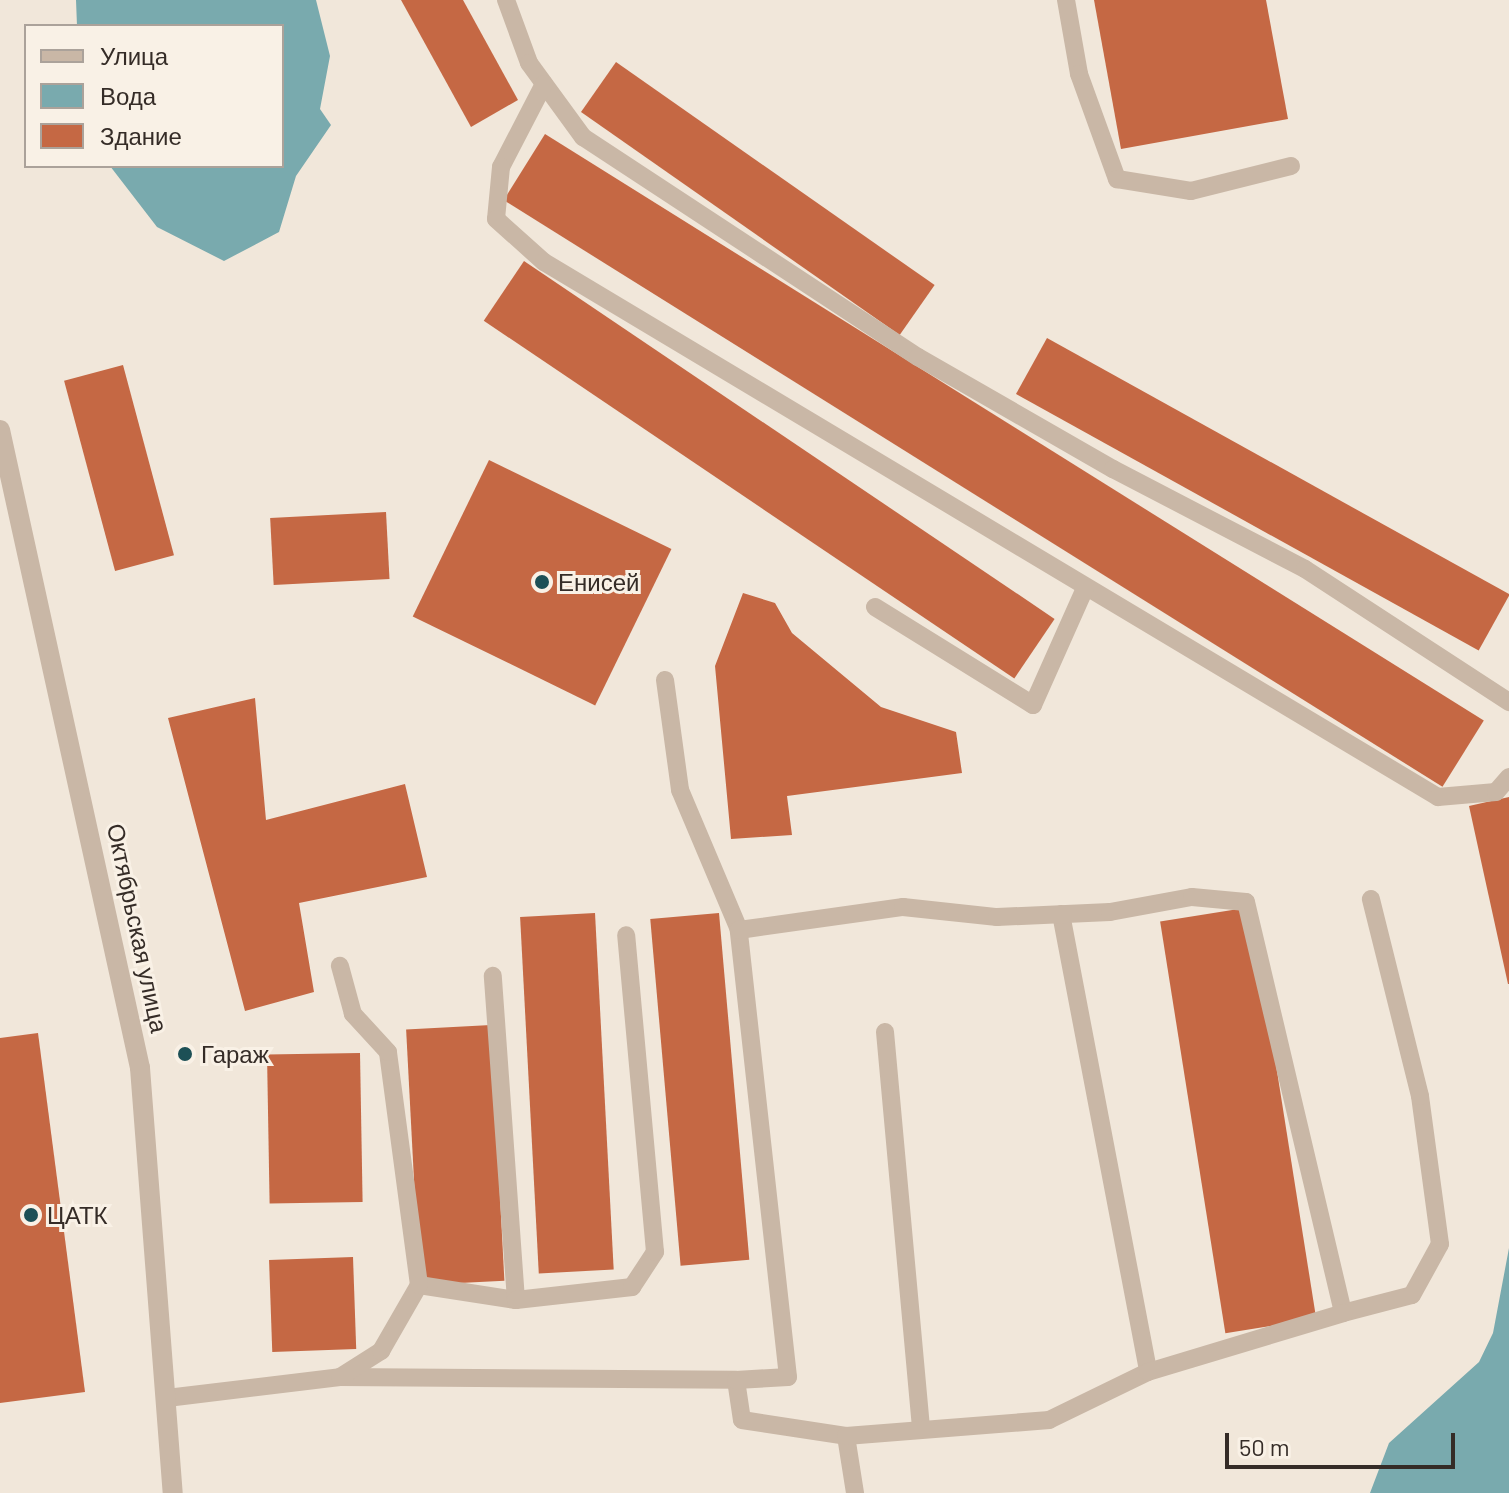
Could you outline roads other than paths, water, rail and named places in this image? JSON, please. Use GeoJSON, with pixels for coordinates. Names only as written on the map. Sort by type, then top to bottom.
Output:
{"type":"FeatureCollection","features":[{"type":"Feature","properties":{"kind":"street","name":"Октябрьская улица"},"geometry":{"type":"LineString","coordinates":[[0,430],[137,1053],[173,1493]]}},
{"type":"Feature","properties":{"kind":"lane"},"geometry":{"type":"LineString","coordinates":[[506,0],[529,63],[583,137],[713,226],[918,357],[1113,469],[1305,569],[1509,702]]}},
{"type":"Feature","properties":{"kind":"lane"},"geometry":{"type":"LineString","coordinates":[[1066,0],[1079,74],[1117,179],[1191,191],[1291,166]]}},
{"type":"Feature","properties":{"kind":"lane"},"geometry":{"type":"LineString","coordinates":[[544,84],[501,167],[496,219],[544,262],[1438,797],[1496,792],[1509,777]]}},
{"type":"Feature","properties":{"kind":"lane"},"geometry":{"type":"LineString","coordinates":[[875,607],[1033,705],[1085,588]]}},
{"type":"Feature","properties":{"kind":"lane"},"geometry":{"type":"LineString","coordinates":[[167,1398],[340,1377],[736,1380],[788,1377],[739,930],[680,790],[665,680]]}},
{"type":"Feature","properties":{"kind":"lane"},"geometry":{"type":"LineString","coordinates":[[739,930],[903,907],[997,917],[1061,914],[1192,897],[1246,902],[1343,1313]]}},
{"type":"Feature","properties":{"kind":"lane"},"geometry":{"type":"LineString","coordinates":[[736,1380],[742,1420],[846,1436],[1049,1420],[1148,1372],[1412,1295],[1440,1244],[1420,1096],[1371,899]]}},
{"type":"Feature","properties":{"kind":"lane"},"geometry":{"type":"LineString","coordinates":[[1061,914],[1148,1372]]}},
{"type":"Feature","properties":{"kind":"lane"},"geometry":{"type":"LineString","coordinates":[[419,1285],[516,1300],[632,1287],[655,1252],[626,935]]}},
{"type":"Feature","properties":{"kind":"lane"},"geometry":{"type":"LineString","coordinates":[[340,966],[353,1014],[388,1052],[419,1285],[381,1351],[340,1377]]}},
{"type":"Feature","properties":{"kind":"lane"},"geometry":{"type":"LineString","coordinates":[[493,976],[516,1300]]}},
{"type":"Feature","properties":{"kind":"lane"},"geometry":{"type":"LineString","coordinates":[[885,1032],[921,1428]]}},
{"type":"Feature","properties":{"kind":"lane"},"geometry":{"type":"LineString","coordinates":[[846,1436],[855,1493]]}},
{"type":"Feature","properties":{"kind":"water"},"geometry":{"type":"Polygon","coordinates":[[[76,0],[316,0],[330,56],[320,109],[331,125],[296,176],[279,232],[224,261],[157,227],[112,168],[284,168],[284,24],[77,24],[76,0]]]}},
{"type":"Feature","properties":{"kind":"water"},"geometry":{"type":"Polygon","coordinates":[[[1509,1248],[1509,1493],[1370,1493],[1389,1443],[1479,1362],[1493,1333],[1509,1248]]]}},
{"type":"Feature","properties":{"kind":"place","name":"Енисей"},"geometry":{"type":"Point","coordinates":[542,582]}},
{"type":"Feature","properties":{"kind":"place","name":"Гараж"},"geometry":{"type":"Point","coordinates":[185,1054]}},
{"type":"Feature","properties":{"kind":"place","name":"ЦАТК"},"geometry":{"type":"Point","coordinates":[31,1215]}}]}
